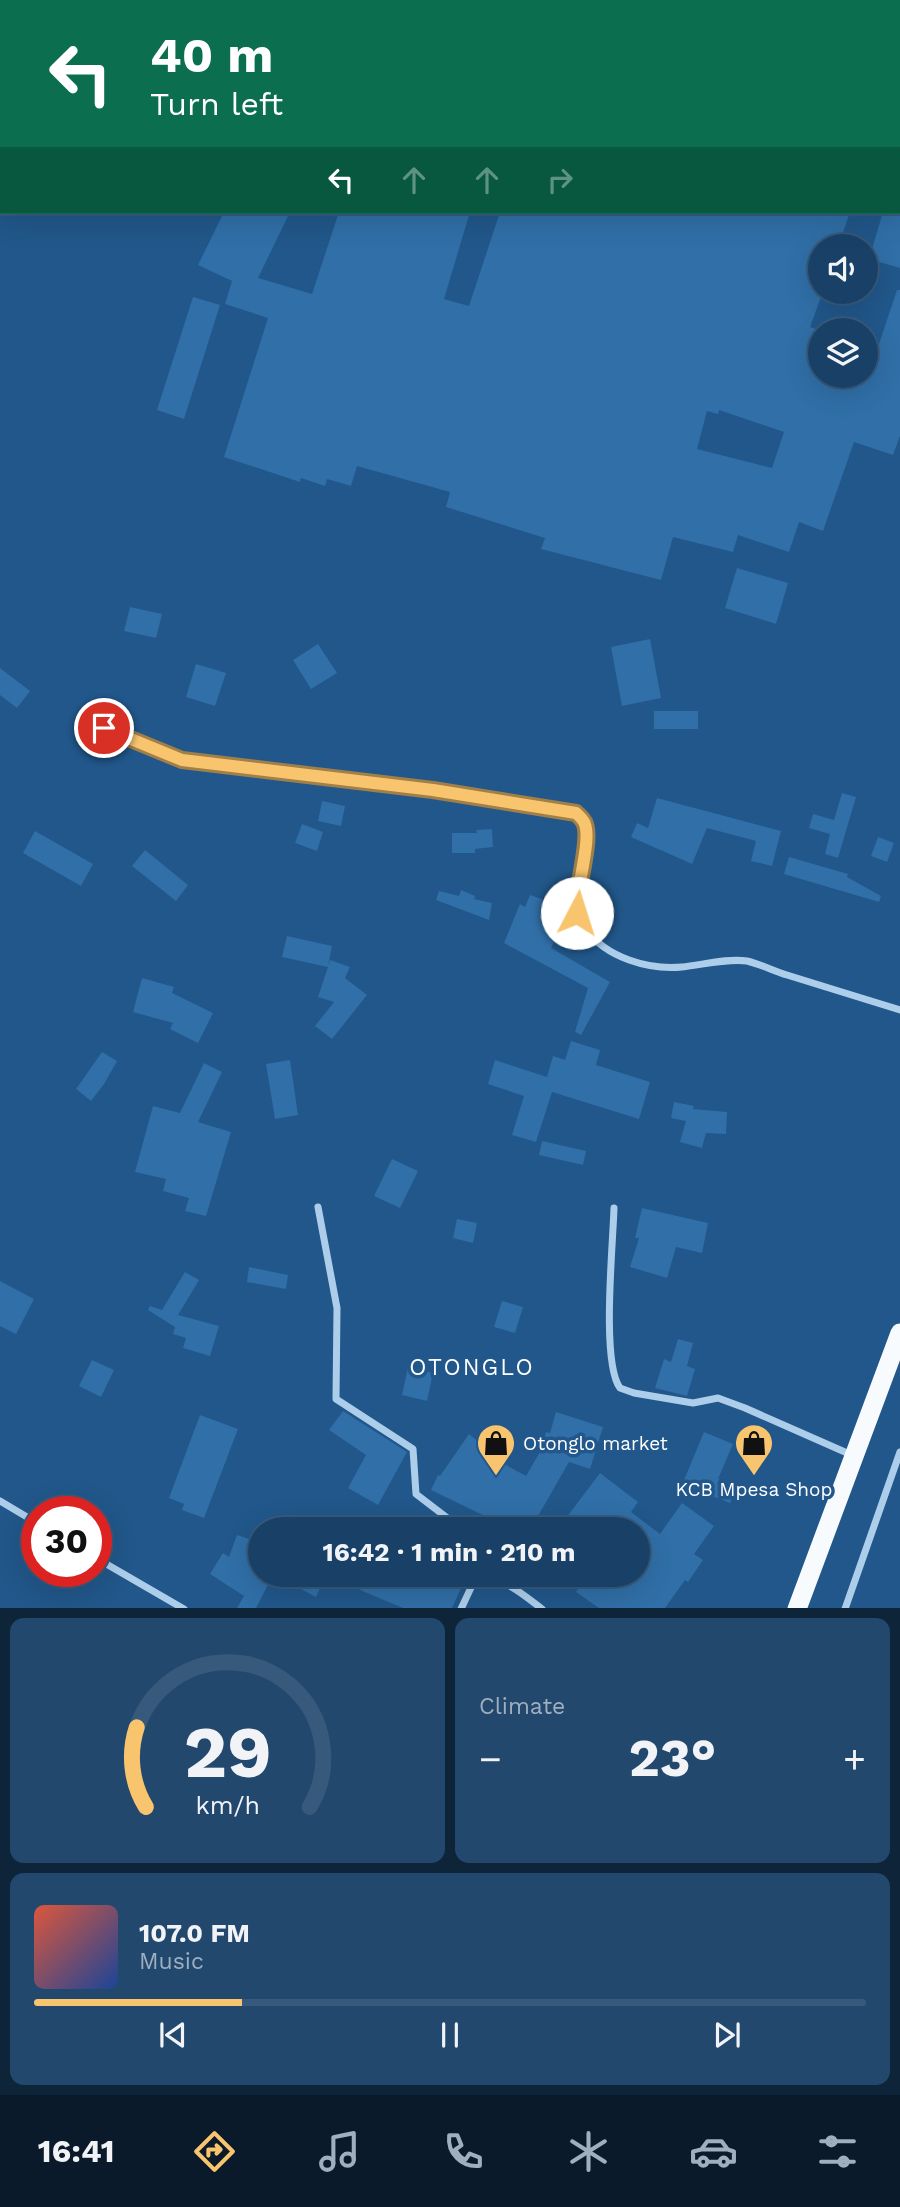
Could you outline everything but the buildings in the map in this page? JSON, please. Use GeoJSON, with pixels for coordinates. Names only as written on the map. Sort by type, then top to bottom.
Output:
{"type":"FeatureCollection","features":[{"type":"Feature","properties":{"kind":"highway"},"geometry":{"type":"LineString","coordinates":[[797,1608],[900,1332]]}},
{"type":"Feature","properties":{"kind":"street"},"geometry":{"type":"LineString","coordinates":[[104,728],[182,760],[433,790],[576,813],[584,821],[587,833],[575,898],[577,913],[587,931],[603,946],[643,964],[678,967],[746,961],[900,1010]]}},
{"type":"Feature","properties":{"kind":"street"},"geometry":{"type":"LineString","coordinates":[[318,1207],[337,1308],[336,1399],[413,1449],[416,1494],[446,1517]]}},
{"type":"Feature","properties":{"kind":"street"},"geometry":{"type":"LineString","coordinates":[[614,1208],[609,1349],[612,1373],[620,1388],[692,1403],[718,1398],[854,1456]]}},
{"type":"Feature","properties":{"kind":"street"},"geometry":{"type":"LineString","coordinates":[[845,1608],[900,1452]]}},
{"type":"Feature","properties":{"kind":"street"},"geometry":{"type":"LineString","coordinates":[[0,1501],[21,1513]]}},
{"type":"Feature","properties":{"kind":"street"},"geometry":{"type":"LineString","coordinates":[[112,1567],[184,1608]]}},
{"type":"Feature","properties":{"kind":"street"},"geometry":{"type":"LineString","coordinates":[[461,1608],[471,1587]]}},
{"type":"Feature","properties":{"kind":"street"},"geometry":{"type":"LineString","coordinates":[[512,1587],[542,1608]]}},
{"type":"Feature","properties":{"kind":"place","name":"Otonglo market"},"geometry":{"type":"Point","coordinates":[496,1477]}},
{"type":"Feature","properties":{"kind":"place","name":"KCB Mpesa Shop"},"geometry":{"type":"Point","coordinates":[754,1477]}},
{"type":"Feature","properties":{"kind":"district","name":"OTONGLO"},"geometry":{"type":"Point","coordinates":[472,1367]}},
{"type":"Feature","properties":{"kind":"route"},"geometry":{"type":"LineString","coordinates":[[104,728],[182,760],[433,790],[576,813],[584,821],[587,833],[575,898],[577,913]]}}]}
